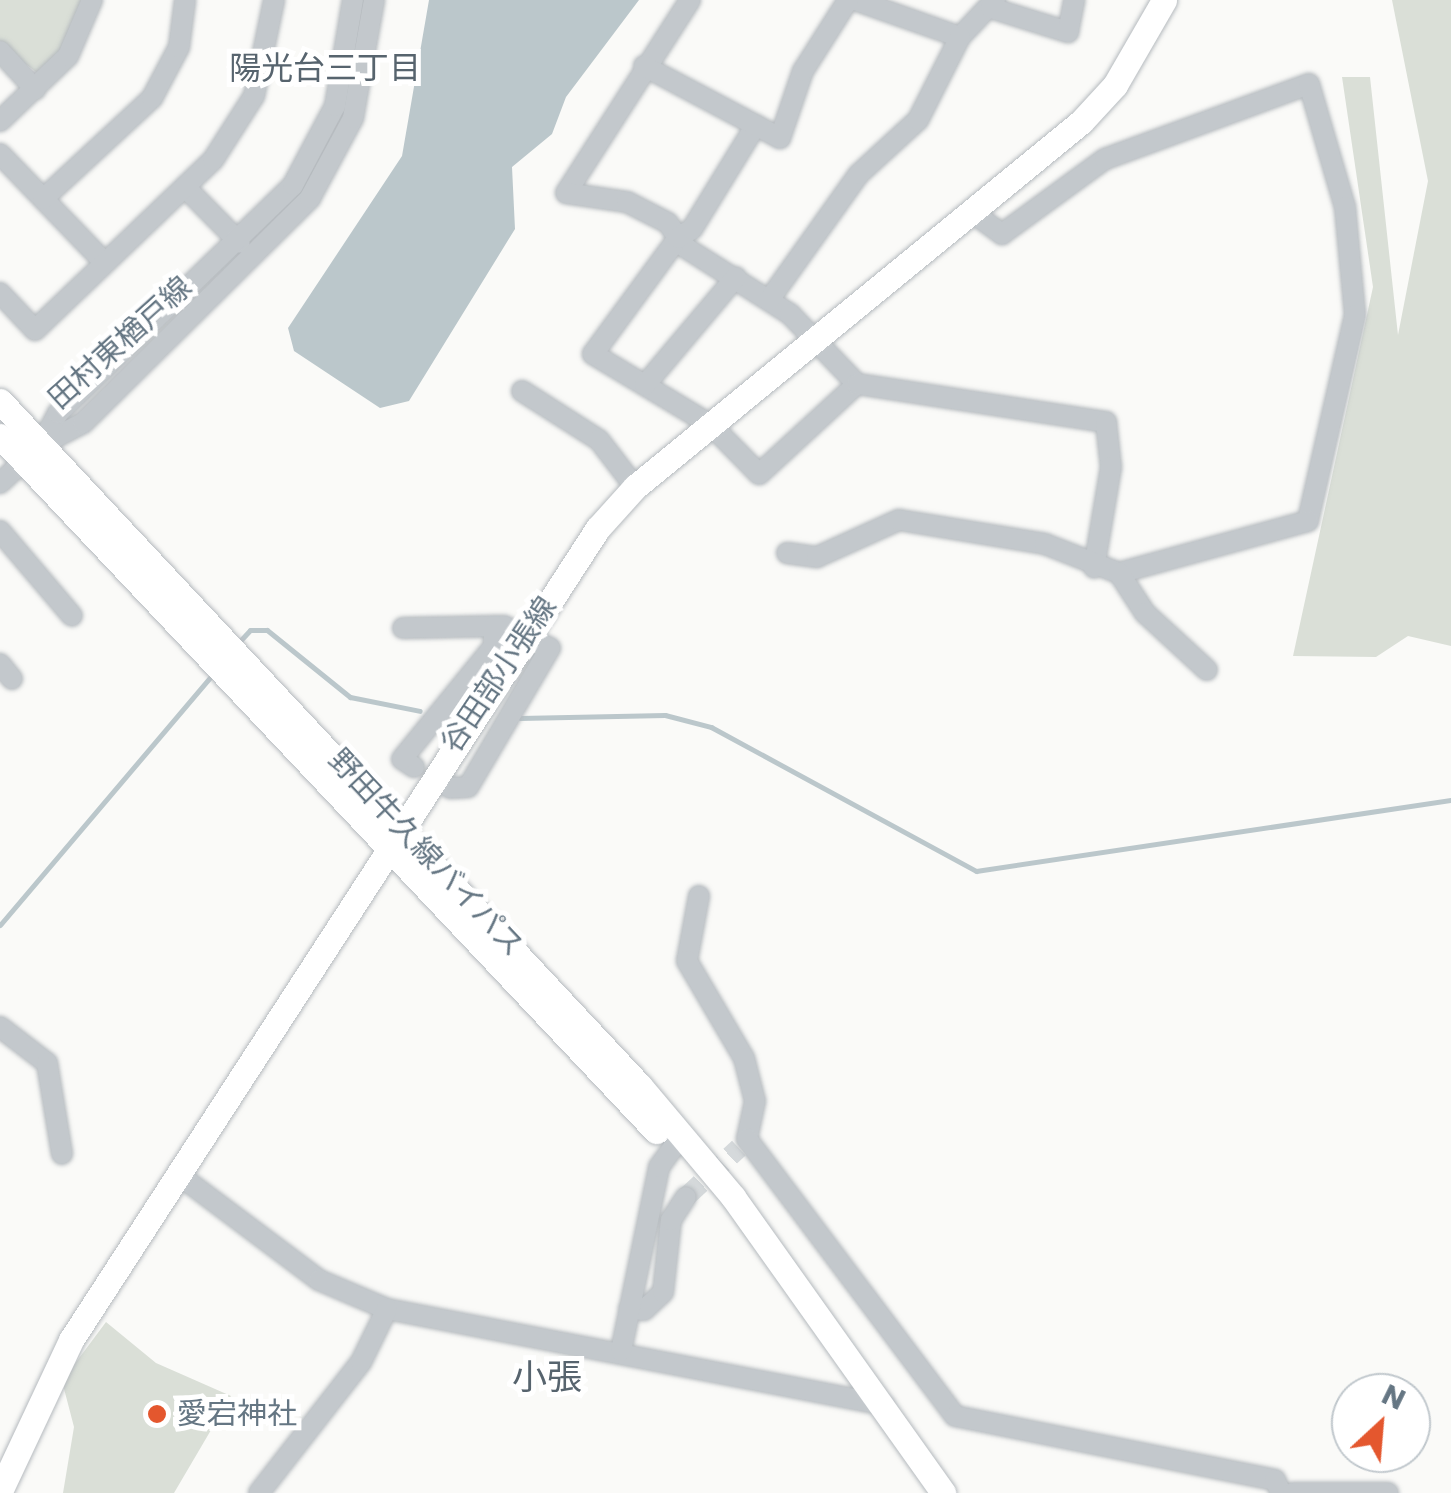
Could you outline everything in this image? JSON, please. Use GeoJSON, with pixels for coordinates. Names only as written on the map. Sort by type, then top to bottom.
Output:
{"type":"FeatureCollection","features":[{"type":"Feature","properties":{"kind":"main road","name":"谷田部小張線"},"geometry":{"type":"LineString","coordinates":[[0,1491],[71,1340],[400,823],[529,630],[635,487],[974,213],[1116,85],[1164,0]]}},
{"type":"Feature","properties":{"kind":"main road","name":"野田牛久線バイパス"},"geometry":{"type":"LineString","coordinates":[[0,400],[32,453],[232,664],[386,845],[673,1148],[827,1327]]}},
{"type":"Feature","properties":{"kind":"main road","name":"野田牛久線バイパス"},"geometry":{"type":"LineString","coordinates":[[0,436],[32,453]]}},
{"type":"Feature","properties":{"kind":"main road","name":"野田牛久線バイパス"},"geometry":{"type":"LineString","coordinates":[[232,664],[400,823],[640,1086],[885,1405],[942,1493]]}},
{"type":"Feature","properties":{"kind":"street"},"geometry":{"type":"LineString","coordinates":[[0,121],[77,44],[92,0]]}},
{"type":"Feature","properties":{"kind":"street"},"geometry":{"type":"LineString","coordinates":[[44,199],[152,98],[179,46],[185,0]]}},
{"type":"Feature","properties":{"kind":"street"},"geometry":{"type":"LineString","coordinates":[[0,292],[34,330],[185,187],[234,135],[254,96],[274,0]]}},
{"type":"Feature","properties":{"kind":"street","name":"田村東楢戸線"},"geometry":{"type":"LineString","coordinates":[[32,453],[58,413],[240,243],[323,135],[346,70],[353,0]]}},
{"type":"Feature","properties":{"kind":"street","name":"田村東楢戸線"},"geometry":{"type":"LineString","coordinates":[[32,453],[83,423],[310,198],[358,105],[374,0]]}},
{"type":"Feature","properties":{"kind":"street"},"geometry":{"type":"LineString","coordinates":[[690,0],[644,66],[566,193],[627,202],[769,300],[816,341],[856,384],[1106,422],[1111,466],[1094,568]]}},
{"type":"Feature","properties":{"kind":"street"},"geometry":{"type":"LineString","coordinates":[[644,66],[780,138],[802,71],[848,0]]}},
{"type":"Feature","properties":{"kind":"street"},"geometry":{"type":"LineString","coordinates":[[856,0],[960,37]]}},
{"type":"Feature","properties":{"kind":"street"},"geometry":{"type":"LineString","coordinates":[[769,300],[859,174],[918,120],[960,37],[993,4],[1068,32],[1074,0]]}},
{"type":"Feature","properties":{"kind":"street"},"geometry":{"type":"LineString","coordinates":[[0,51],[34,89]]}},
{"type":"Feature","properties":{"kind":"street"},"geometry":{"type":"LineString","coordinates":[[786,554],[803,561],[865,530],[925,519],[1045,544],[1094,568],[1119,573],[1308,521],[1355,315],[1345,207],[1309,84],[1104,160],[1002,234],[974,213]]}},
{"type":"Feature","properties":{"kind":"street"},"geometry":{"type":"LineString","coordinates":[[756,125],[593,354],[711,424],[759,474],[856,384]]}},
{"type":"Feature","properties":{"kind":"street"},"geometry":{"type":"LineString","coordinates":[[0,154],[105,263]]}},
{"type":"Feature","properties":{"kind":"street"},"geometry":{"type":"LineString","coordinates":[[185,187],[240,243]]}},
{"type":"Feature","properties":{"kind":"street"},"geometry":{"type":"LineString","coordinates":[[645,385],[736,277]]}},
{"type":"Feature","properties":{"kind":"street"},"geometry":{"type":"LineString","coordinates":[[522,391],[599,440],[635,487]]}},
{"type":"Feature","properties":{"kind":"street"},"geometry":{"type":"LineString","coordinates":[[0,483],[32,453]]}},
{"type":"Feature","properties":{"kind":"street"},"geometry":{"type":"LineString","coordinates":[[0,532],[72,616]]}},
{"type":"Feature","properties":{"kind":"street"},"geometry":{"type":"LineString","coordinates":[[1119,573],[1145,613],[1207,670]]}},
{"type":"Feature","properties":{"kind":"street"},"geometry":{"type":"LineString","coordinates":[[414,767],[402,759],[494,646],[494,626]]}},
{"type":"Feature","properties":{"kind":"street"},"geometry":{"type":"LineString","coordinates":[[403,628],[494,626],[529,630],[550,648],[468,786],[450,788]]}},
{"type":"Feature","properties":{"kind":"street"},"geometry":{"type":"LineString","coordinates":[[698,896],[687,961],[744,1058],[754,1100],[743,1143],[955,1416],[1274,1480],[1282,1493]]}},
{"type":"Feature","properties":{"kind":"street"},"geometry":{"type":"LineString","coordinates":[[2,1036],[47,1062],[62,1154]]}},
{"type":"Feature","properties":{"kind":"street"},"geometry":{"type":"LineString","coordinates":[[620,1351],[659,1167],[673,1148]]}},
{"type":"Feature","properties":{"kind":"street"},"geometry":{"type":"LineString","coordinates":[[180,1174],[320,1280],[387,1309],[885,1405]]}},
{"type":"Feature","properties":{"kind":"street"},"geometry":{"type":"LineString","coordinates":[[629,1309],[644,1310],[664,1292],[671,1220],[686,1197]]}},
{"type":"Feature","properties":{"kind":"street"},"geometry":{"type":"LineString","coordinates":[[259,1493],[362,1362],[387,1309]]}},
{"type":"Feature","properties":{"kind":"street"},"geometry":{"type":"LineString","coordinates":[[1293,1493],[1388,1493]]}},
{"type":"Feature","properties":{"kind":"shaded area"},"geometry":{"type":"Polygon","coordinates":[[[0,0],[85,0],[65,50],[39,74],[0,45],[0,0]]]}},
{"type":"Feature","properties":{"kind":"shaded area"},"geometry":{"type":"Polygon","coordinates":[[[429,0],[639,0],[566,97],[552,134],[512,167],[515,229],[409,401],[380,408],[294,351],[288,328],[402,156],[429,0]]]}},
{"type":"Feature","properties":{"kind":"shaded area"},"geometry":{"type":"Polygon","coordinates":[[[1392,0],[1451,0],[1451,646],[1408,636],[1376,657],[1293,656],[1373,287],[1342,77],[1370,77],[1398,335],[1428,181],[1392,0]]]}},
{"type":"Feature","properties":{"kind":"shaded area"},"geometry":{"type":"Polygon","coordinates":[[[106,1322],[156,1363],[231,1396],[174,1493],[63,1493],[74,1427],[62,1381],[106,1322]]]}},
{"type":"Feature","properties":{"kind":"waterway"},"geometry":{"type":"LineString","coordinates":[[239,642],[250,630],[267,630],[350,697],[420,711]]}},
{"type":"Feature","properties":{"kind":"waterway"},"geometry":{"type":"LineString","coordinates":[[0,925],[213,674]]}},
{"type":"Feature","properties":{"kind":"waterway"},"geometry":{"type":"LineString","coordinates":[[520,718],[665,715],[711,727],[976,871],[1451,800]]}},
{"type":"Feature","properties":{"kind":"tunnel"},"geometry":{"type":"LineString","coordinates":[[686,1197],[739,1148]]}},
{"type":"Feature","properties":{"kind":"place","name":"愛宕神社"},"geometry":{"type":"Point","coordinates":[157,1414]}},
{"type":"Feature","properties":{"kind":"district","name":"陽光台三丁目"},"geometry":{"type":"Point","coordinates":[325,68]}},
{"type":"Feature","properties":{"kind":"district","name":"小張"},"geometry":{"type":"Point","coordinates":[547,1377]}}]}
